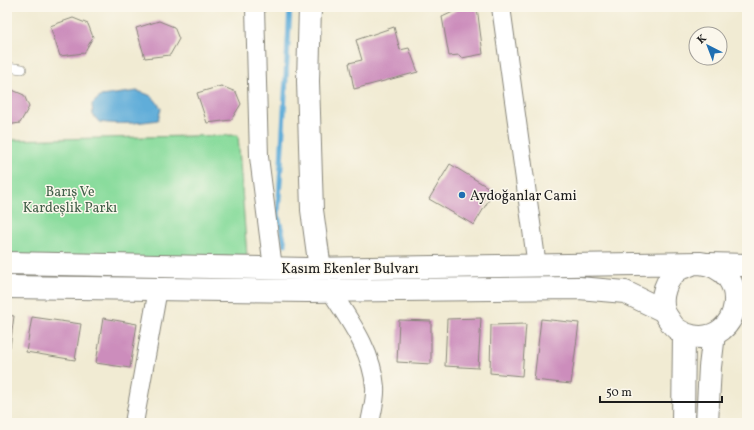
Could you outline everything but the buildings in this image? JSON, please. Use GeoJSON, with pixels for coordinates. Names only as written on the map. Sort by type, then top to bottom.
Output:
{"type":"FeatureCollection","features":[{"type":"Feature","properties":{"kind":"street"},"geometry":{"type":"LineString","coordinates":[[255,7],[259,157],[273,268]]}},
{"type":"Feature","properties":{"kind":"street"},"geometry":{"type":"LineString","coordinates":[[310,7],[308,81],[312,210],[320,269]]}},
{"type":"Feature","properties":{"kind":"street"},"geometry":{"type":"LineString","coordinates":[[501,7],[537,266]]}},
{"type":"Feature","properties":{"kind":"street","name":"Kasım Ekenler Bulvarı"},"geometry":{"type":"LineString","coordinates":[[7,263],[320,269],[700,264],[747,265]]}},
{"type":"Feature","properties":{"kind":"street"},"geometry":{"type":"LineString","coordinates":[[700,264],[722,270],[732,282],[741,309],[727,325],[714,334],[699,337],[684,334],[672,324],[664,311],[663,296],[668,281],[678,270],[700,264]]}},
{"type":"Feature","properties":{"kind":"street","name":"Kasım Ekenler Bulvarı"},"geometry":{"type":"LineString","coordinates":[[7,287],[330,290],[580,288],[625,292],[664,311]]}},
{"type":"Feature","properties":{"kind":"street"},"geometry":{"type":"LineString","coordinates":[[134,423],[158,288]]}},
{"type":"Feature","properties":{"kind":"street"},"geometry":{"type":"LineString","coordinates":[[330,290],[361,339],[369,358],[376,387],[370,423]]}},
{"type":"Feature","properties":{"kind":"street"},"geometry":{"type":"LineString","coordinates":[[683,423],[684,334]]}},
{"type":"Feature","properties":{"kind":"street"},"geometry":{"type":"LineString","coordinates":[[707,423],[710,367],[714,334]]}},
{"type":"Feature","properties":{"kind":"lane"},"geometry":{"type":"LineString","coordinates":[[7,67],[22,69]]}},
{"type":"Feature","properties":{"kind":"green space","name":"Barış Ve Kardeşlik Parkı"},"geometry":{"type":"Polygon","coordinates":[[[238,135],[247,256],[7,262],[7,140],[238,135]]]}},
{"type":"Feature","properties":{"kind":"water"},"geometry":{"type":"Polygon","coordinates":[[[137,91],[149,95],[156,101],[161,109],[158,120],[128,123],[106,123],[99,122],[93,115],[92,104],[101,96],[137,91]]]}},
{"type":"Feature","properties":{"kind":"waterway"},"geometry":{"type":"LineString","coordinates":[[285,244],[278,216],[290,7]]}},
{"type":"Feature","properties":{"kind":"place","name":"Aydoğanlar Cami"},"geometry":{"type":"Point","coordinates":[462,195]}}]}
